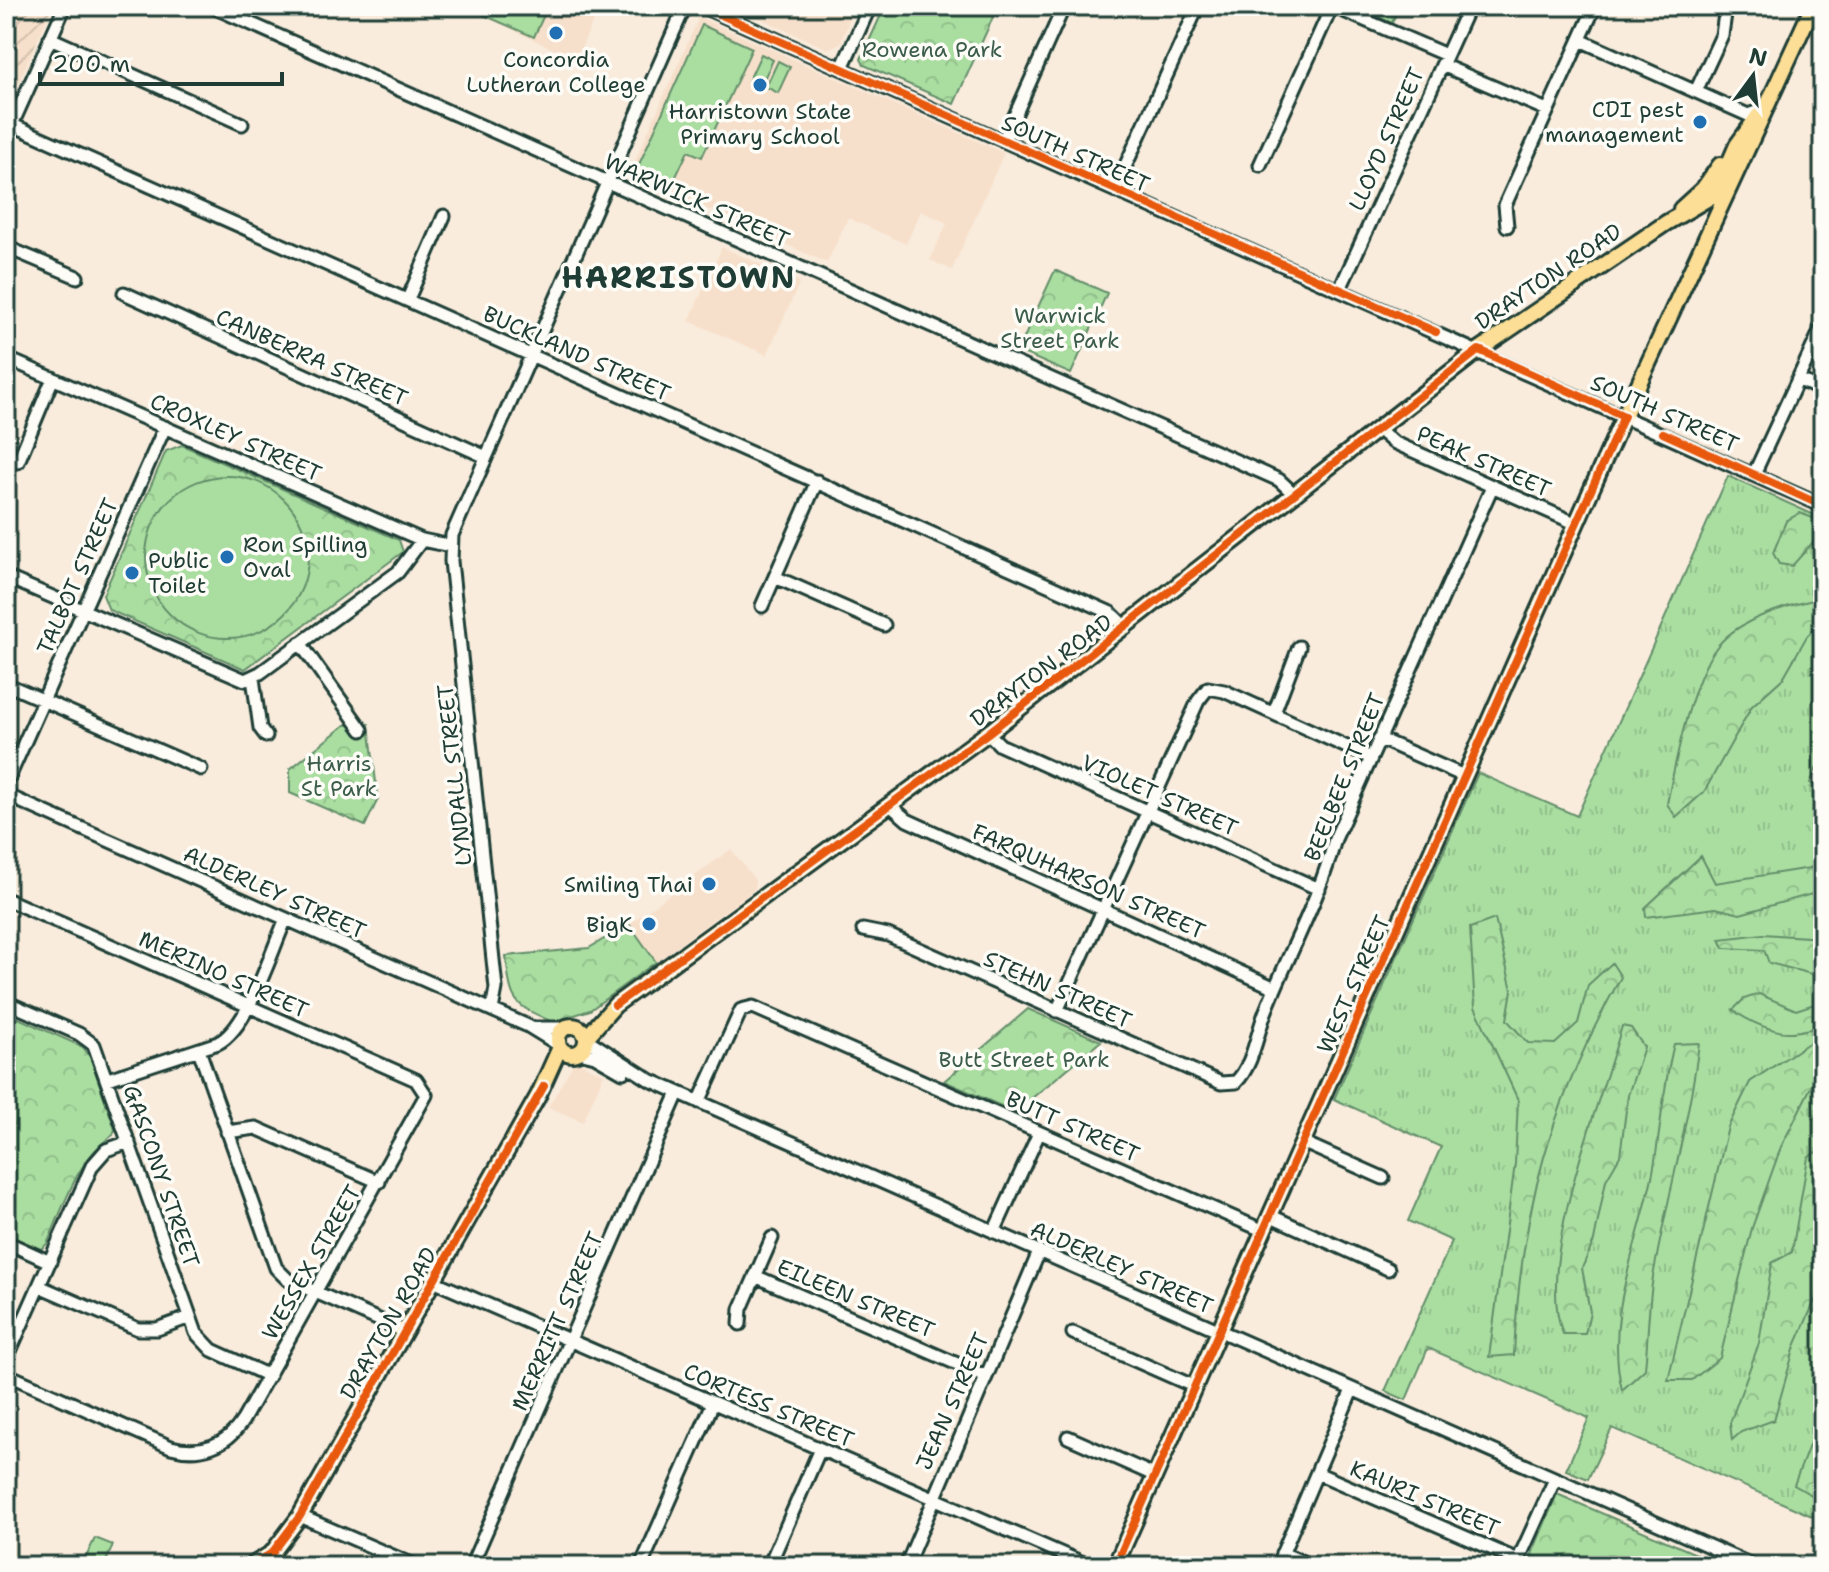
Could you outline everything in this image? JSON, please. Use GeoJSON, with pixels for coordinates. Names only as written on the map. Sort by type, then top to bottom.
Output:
{"type":"FeatureCollection","features":[{"type":"Feature","properties":{"kind":"main road"},"geometry":{"type":"LineString","coordinates":[[1666,223],[1716,195],[1730,183],[1759,110],[1813,6]]}},
{"type":"Feature","properties":{"kind":"main road"},"geometry":{"type":"LineString","coordinates":[[1666,223],[1703,189],[1752,130]]}},
{"type":"Feature","properties":{"kind":"main road"},"geometry":{"type":"LineString","coordinates":[[1695,261],[1752,130]]}},
{"type":"Feature","properties":{"kind":"main road"},"geometry":{"type":"LineString","coordinates":[[1695,261],[1716,195],[1737,145]]}},
{"type":"Feature","properties":{"kind":"main road","name":"DRAYTON ROAD"},"geometry":{"type":"LineString","coordinates":[[251,1566],[272,1553],[300,1516],[544,1086],[574,1046],[615,1005],[988,733],[1479,350],[1666,223]]}},
{"type":"Feature","properties":{"kind":"main road","name":"WEST STREET"},"geometry":{"type":"LineString","coordinates":[[1115,1566],[1695,261]]}},
{"type":"Feature","properties":{"kind":"main road","name":"DRAYTON ROAD"},"geometry":{"type":"LineString","coordinates":[[569,1027],[615,1005]]}},
{"type":"Feature","properties":{"kind":"main road"},"geometry":{"type":"LineString","coordinates":[[569,1027],[574,1046],[558,1036],[569,1027]]}},
{"type":"Feature","properties":{"kind":"street"},"geometry":{"type":"LineString","coordinates":[[6,138],[9,123],[65,6]]}},
{"type":"Feature","properties":{"kind":"street","name":"WARWICK STREET"},"geometry":{"type":"LineString","coordinates":[[211,6],[1279,480],[1295,495]]}},
{"type":"Feature","properties":{"kind":"street"},"geometry":{"type":"LineString","coordinates":[[452,540],[484,456],[685,6]]}},
{"type":"Feature","properties":{"kind":"street","name":"SOUTH STREET"},"geometry":{"type":"LineString","coordinates":[[701,6],[1479,350],[1823,506]]}},
{"type":"Feature","properties":{"kind":"street"},"geometry":{"type":"LineString","coordinates":[[842,68],[870,6]]}},
{"type":"Feature","properties":{"kind":"street"},"geometry":{"type":"LineString","coordinates":[[1004,140],[1064,6]]}},
{"type":"Feature","properties":{"kind":"street"},"geometry":{"type":"LineString","coordinates":[[1115,189],[1198,6]]}},
{"type":"Feature","properties":{"kind":"street"},"geometry":{"type":"LineString","coordinates":[[1260,165],[1332,6],[1547,110]]}},
{"type":"Feature","properties":{"kind":"street","name":"LLOYD STREET"},"geometry":{"type":"LineString","coordinates":[[1340,289],[1469,6]]}},
{"type":"Feature","properties":{"kind":"street"},"geometry":{"type":"LineString","coordinates":[[1507,226],[1505,205],[1595,6]]}},
{"type":"Feature","properties":{"kind":"street"},"geometry":{"type":"LineString","coordinates":[[1696,91],[1722,35],[1725,14]]}},
{"type":"Feature","properties":{"kind":"street"},"geometry":{"type":"LineString","coordinates":[[50,38],[242,124]]}},
{"type":"Feature","properties":{"kind":"street"},"geometry":{"type":"LineString","coordinates":[[1580,40],[1696,91],[1759,110],[1752,130]]}},
{"type":"Feature","properties":{"kind":"street","name":"BUCKLAND STREET"},"geometry":{"type":"LineString","coordinates":[[9,123],[1111,613],[1126,628]]}},
{"type":"Feature","properties":{"kind":"street"},"geometry":{"type":"LineString","coordinates":[[408,299],[444,216]]}},
{"type":"Feature","properties":{"kind":"street"},"geometry":{"type":"LineString","coordinates":[[6,247],[77,277]]}},
{"type":"Feature","properties":{"kind":"street","name":"CANBERRA STREET"},"geometry":{"type":"LineString","coordinates":[[124,293],[484,456]]}},
{"type":"Feature","properties":{"kind":"street"},"geometry":{"type":"LineString","coordinates":[[1754,474],[1823,325]]}},
{"type":"Feature","properties":{"kind":"street","name":"CROXLEY STREET"},"geometry":{"type":"LineString","coordinates":[[6,358],[422,540],[452,540]]}},
{"type":"Feature","properties":{"kind":"street"},"geometry":{"type":"LineString","coordinates":[[18,462],[53,378]]}},
{"type":"Feature","properties":{"kind":"street"},"geometry":{"type":"LineString","coordinates":[[1798,379],[1823,391]]}},
{"type":"Feature","properties":{"kind":"street","name":"TALBOT STREET"},"geometry":{"type":"LineString","coordinates":[[6,784],[165,427]]}},
{"type":"Feature","properties":{"kind":"street","name":"PEAK STREET"},"geometry":{"type":"LineString","coordinates":[[1378,429],[1393,442],[1577,524]]}},
{"type":"Feature","properties":{"kind":"street"},"geometry":{"type":"LineString","coordinates":[[762,606],[817,481]]}},
{"type":"Feature","properties":{"kind":"street","name":"BEELBEE STREET"},"geometry":{"type":"LineString","coordinates":[[1236,1082],[1245,1070],[1275,988],[1319,889],[1335,839],[1492,487]]}},
{"type":"Feature","properties":{"kind":"street"},"geometry":{"type":"LineString","coordinates":[[6,577],[237,678],[253,678],[398,572],[422,540]]}},
{"type":"Feature","properties":{"kind":"street","name":"LYNDALL STREET"},"geometry":{"type":"LineString","coordinates":[[452,540],[496,988],[492,1010]]}},
{"type":"Feature","properties":{"kind":"street"},"geometry":{"type":"LineString","coordinates":[[775,577],[884,625]]}},
{"type":"Feature","properties":{"kind":"street"},"geometry":{"type":"LineString","coordinates":[[300,643],[362,730]]}},
{"type":"Feature","properties":{"kind":"street"},"geometry":{"type":"LineString","coordinates":[[1274,713],[1299,647]]}},
{"type":"Feature","properties":{"kind":"street"},"geometry":{"type":"LineString","coordinates":[[253,678],[260,728],[266,736]]}},
{"type":"Feature","properties":{"kind":"street"},"geometry":{"type":"LineString","coordinates":[[6,684],[201,769]]}},
{"type":"Feature","properties":{"kind":"street"},"geometry":{"type":"LineString","coordinates":[[1057,1011],[1198,701],[1208,688],[1224,691],[1371,758]]}},
{"type":"Feature","properties":{"kind":"street","name":"VIOLET STREET"},"geometry":{"type":"LineString","coordinates":[[988,733],[1000,745],[1319,889]]}},
{"type":"Feature","properties":{"kind":"street"},"geometry":{"type":"LineString","coordinates":[[1380,739],[1464,776]]}},
{"type":"Feature","properties":{"kind":"street","name":"ALDERLEY STREET"},"geometry":{"type":"LineString","coordinates":[[6,795],[1754,1566]]}},
{"type":"Feature","properties":{"kind":"street","name":"FARQUHARSON STREET"},"geometry":{"type":"LineString","coordinates":[[890,805],[907,820],[1275,988]]}},
{"type":"Feature","properties":{"kind":"street","name":"MERINO STREET"},"geometry":{"type":"LineString","coordinates":[[6,899],[416,1080],[424,1088]]}},
{"type":"Feature","properties":{"kind":"street"},"geometry":{"type":"LineString","coordinates":[[108,1079],[199,1050],[230,1036],[286,919]]}},
{"type":"Feature","properties":{"kind":"street","name":"STEHN STREET"},"geometry":{"type":"LineString","coordinates":[[863,930],[888,935],[1221,1083],[1236,1082]]}},
{"type":"Feature","properties":{"kind":"street","name":"GASCONY STREET"},"geometry":{"type":"LineString","coordinates":[[6,1002],[90,1041],[108,1079],[190,1317],[206,1347],[269,1376]]}},
{"type":"Feature","properties":{"kind":"street","name":"BUTT STREET"},"geometry":{"type":"LineString","coordinates":[[699,1102],[741,1010],[753,1007],[1262,1230]]}},
{"type":"Feature","properties":{"kind":"street","name":"ALDERLEY STREET"},"geometry":{"type":"LineString","coordinates":[[528,1026],[569,1027]]}},
{"type":"Feature","properties":{"kind":"street"},"geometry":{"type":"LineString","coordinates":[[199,1050],[273,1264],[288,1280],[404,1331]]}},
{"type":"Feature","properties":{"kind":"street","name":"WESSEX STREET"},"geometry":{"type":"LineString","coordinates":[[6,1374],[171,1447],[193,1451],[215,1446],[239,1427],[269,1376],[424,1103],[424,1088]]}},
{"type":"Feature","properties":{"kind":"street","name":"MERRITT STREET"},"geometry":{"type":"LineString","coordinates":[[471,1566],[678,1093]]}},
{"type":"Feature","properties":{"kind":"street"},"geometry":{"type":"LineString","coordinates":[[227,1132],[256,1128],[379,1182]]}},
{"type":"Feature","properties":{"kind":"street"},"geometry":{"type":"LineString","coordinates":[[994,1232],[1039,1133]]}},
{"type":"Feature","properties":{"kind":"street"},"geometry":{"type":"LineString","coordinates":[[6,1360],[96,1160],[110,1148],[129,1142]]}},
{"type":"Feature","properties":{"kind":"street"},"geometry":{"type":"LineString","coordinates":[[1302,1142],[1383,1178]]}},
{"type":"Feature","properties":{"kind":"street"},"geometry":{"type":"LineString","coordinates":[[1269,1215],[1388,1269]]}},
{"type":"Feature","properties":{"kind":"street"},"geometry":{"type":"LineString","coordinates":[[740,1324],[741,1309],[772,1238]]}},
{"type":"Feature","properties":{"kind":"street"},"geometry":{"type":"LineString","coordinates":[[6,1242],[50,1262]]}},
{"type":"Feature","properties":{"kind":"street","name":"JEAN STREET"},"geometry":{"type":"LineString","coordinates":[[906,1566],[1039,1252]]}},
{"type":"Feature","properties":{"kind":"street","name":"EILEEN STREET"},"geometry":{"type":"LineString","coordinates":[[755,1276],[985,1376]]}},
{"type":"Feature","properties":{"kind":"street","name":"CORTESS STREET"},"geometry":{"type":"LineString","coordinates":[[433,1281],[1090,1566]]}},
{"type":"Feature","properties":{"kind":"street"},"geometry":{"type":"LineString","coordinates":[[39,1286],[138,1329],[157,1329],[190,1317]]}},
{"type":"Feature","properties":{"kind":"street"},"geometry":{"type":"LineString","coordinates":[[1073,1333],[1193,1386]]}},
{"type":"Feature","properties":{"kind":"street"},"geometry":{"type":"LineString","coordinates":[[1277,1566],[1352,1390]]}},
{"type":"Feature","properties":{"kind":"street"},"geometry":{"type":"LineString","coordinates":[[641,1566],[713,1403]]}},
{"type":"Feature","properties":{"kind":"street"},"geometry":{"type":"LineString","coordinates":[[1068,1437],[1154,1475]]}},
{"type":"Feature","properties":{"kind":"street"},"geometry":{"type":"LineString","coordinates":[[769,1566],[820,1449]]}},
{"type":"Feature","properties":{"kind":"street","name":"KAURI STREET"},"geometry":{"type":"LineString","coordinates":[[1317,1473],[1517,1563]]}},
{"type":"Feature","properties":{"kind":"street"},"geometry":{"type":"LineString","coordinates":[[1517,1563],[1555,1479]]}},
{"type":"Feature","properties":{"kind":"street"},"geometry":{"type":"LineString","coordinates":[[300,1516],[416,1566]]}},
{"type":"Feature","properties":{"kind":"street"},"geometry":{"type":"LineString","coordinates":[[1282,1553],[1312,1566]]}},
{"type":"Feature","properties":{"kind":"shaded area"},"geometry":{"type":"Polygon","coordinates":[[[6,6],[53,6],[6,110],[6,6]]]}},
{"type":"Feature","properties":{"kind":"shaded area","name":"Concordia Lutheran College"},"geometry":{"type":"Polygon","coordinates":[[[463,6],[548,6],[558,12],[562,6],[600,6],[576,60],[463,6]]]}},
{"type":"Feature","properties":{"kind":"shaded area"},"geometry":{"type":"Polygon","coordinates":[[[732,6],[854,6],[841,43],[828,49],[732,6]]]}},
{"type":"Feature","properties":{"kind":"shaded area","name":"Harristown State Primary School"},"geometry":{"type":"Polygon","coordinates":[[[699,17],[1004,153],[952,270],[930,260],[947,223],[921,211],[906,244],[848,218],[827,263],[629,174],[699,17]]]}},
{"type":"Feature","properties":{"kind":"shaded area"},"geometry":{"type":"Polygon","coordinates":[[[722,247],[800,282],[767,355],[689,321],[722,247]]]}},
{"type":"Feature","properties":{"kind":"shaded area"},"geometry":{"type":"Polygon","coordinates":[[[731,849],[755,880],[755,889],[656,962],[629,924],[731,849]]]}},
{"type":"Feature","properties":{"kind":"shaded area"},"geometry":{"type":"Polygon","coordinates":[[[578,1062],[604,1074],[583,1122],[548,1107],[573,1064],[578,1062]]]}},
{"type":"Feature","properties":{"kind":"green space"},"geometry":{"type":"Polygon","coordinates":[[[463,6],[548,6],[534,37],[463,6]]]}},
{"type":"Feature","properties":{"kind":"green space","name":"Rowena Park"},"geometry":{"type":"Polygon","coordinates":[[[885,6],[998,6],[954,104],[864,65],[861,59],[885,6]]]}},
{"type":"Feature","properties":{"kind":"green space"},"geometry":{"type":"Polygon","coordinates":[[[1354,6],[1399,6],[1392,23],[1354,6]]]}},
{"type":"Feature","properties":{"kind":"green space"},"geometry":{"type":"Polygon","coordinates":[[[702,25],[752,48],[702,157],[688,151],[671,187],[636,171],[702,25]]]}},
{"type":"Feature","properties":{"kind":"green space"},"geometry":{"type":"Polygon","coordinates":[[[761,54],[773,60],[761,85],[749,80],[761,54]]]}},
{"type":"Feature","properties":{"kind":"green space"},"geometry":{"type":"Polygon","coordinates":[[[778,61],[790,67],[778,93],[766,87],[778,61]]]}},
{"type":"Feature","properties":{"kind":"green space","name":"Warwick Street Park"},"geometry":{"type":"Polygon","coordinates":[[[1055,270],[1107,293],[1071,374],[1018,351],[1055,270]]]}},
{"type":"Feature","properties":{"kind":"green space"},"geometry":{"type":"Polygon","coordinates":[[[182,445],[399,540],[403,552],[245,669],[109,610],[103,595],[166,451],[182,445]]]}},
{"type":"Feature","properties":{"kind":"green space","name":"Ron Spilling Oval"},"geometry":{"type":"Polygon","coordinates":[[[227,476],[258,482],[284,500],[302,526],[308,557],[302,588],[284,614],[258,632],[227,638],[196,632],[170,614],[152,588],[146,557],[152,526],[170,500],[196,482],[227,476]]]}},
{"type":"Feature","properties":{"kind":"green space"},"geometry":{"type":"Polygon","coordinates":[[[1728,476],[1823,519],[1823,754],[1810,783],[1823,789],[1823,1521],[1612,1428],[1588,1479],[1566,1470],[1589,1418],[1428,1348],[1406,1400],[1385,1391],[1452,1241],[1408,1221],[1441,1147],[1334,1099],[1478,773],[1577,816],[1728,476]]]}},
{"type":"Feature","properties":{"kind":"green space"},"geometry":{"type":"Polygon","coordinates":[[[1800,513],[1823,522],[1823,531],[1792,566],[1779,564],[1773,553],[1786,521],[1800,513]]]}},
{"type":"Feature","properties":{"kind":"green space"},"geometry":{"type":"Polygon","coordinates":[[[1823,598],[1823,619],[1807,636],[1783,678],[1752,706],[1704,792],[1676,817],[1667,804],[1675,765],[1694,694],[1712,654],[1722,641],[1756,618],[1823,598]]]}},
{"type":"Feature","properties":{"kind":"green space","name":"Harris St Park"},"geometry":{"type":"Polygon","coordinates":[[[369,724],[378,799],[365,826],[290,793],[290,769],[345,725],[369,724]]]}},
{"type":"Feature","properties":{"kind":"green space"},"geometry":{"type":"Polygon","coordinates":[[[1701,856],[1715,883],[1823,866],[1823,891],[1740,914],[1716,908],[1646,917],[1645,908],[1701,856]]]}},
{"type":"Feature","properties":{"kind":"green space"},"geometry":{"type":"Polygon","coordinates":[[[1495,919],[1512,990],[1507,1020],[1528,1043],[1555,1044],[1578,1023],[1588,985],[1612,963],[1621,977],[1576,1069],[1544,1159],[1523,1253],[1514,1355],[1489,1357],[1515,1164],[1518,1100],[1475,1007],[1470,928],[1495,919]]]}},
{"type":"Feature","properties":{"kind":"green space"},"geometry":{"type":"Polygon","coordinates":[[[629,924],[656,962],[590,1010],[553,1022],[529,1010],[516,999],[506,956],[589,948],[629,924]]]}},
{"type":"Feature","properties":{"kind":"green space"},"geometry":{"type":"Polygon","coordinates":[[[1763,934],[1823,938],[1823,977],[1769,963],[1764,950],[1724,948],[1720,939],[1763,934]]]}},
{"type":"Feature","properties":{"kind":"green space"},"geometry":{"type":"Polygon","coordinates":[[[1759,994],[1796,1010],[1811,1005],[1823,1007],[1823,1028],[1783,1032],[1752,1022],[1733,1010],[1744,999],[1759,994]]]}},
{"type":"Feature","properties":{"kind":"green space","name":"Butt Street Park"},"geometry":{"type":"Polygon","coordinates":[[[1028,1009],[1101,1041],[1015,1112],[944,1081],[1028,1009]]]}},
{"type":"Feature","properties":{"kind":"green space"},"geometry":{"type":"Polygon","coordinates":[[[7,1013],[83,1047],[90,1057],[115,1129],[81,1170],[47,1244],[41,1249],[6,1234],[7,1013]]]}},
{"type":"Feature","properties":{"kind":"green space"},"geometry":{"type":"Polygon","coordinates":[[[1622,1026],[1631,1028],[1644,1047],[1628,1095],[1620,1156],[1606,1180],[1594,1241],[1582,1268],[1590,1312],[1585,1334],[1563,1334],[1556,1303],[1563,1225],[1586,1138],[1622,1026]]]}},
{"type":"Feature","properties":{"kind":"green space"},"geometry":{"type":"Polygon","coordinates":[[[1810,1042],[1823,1047],[1823,1063],[1781,1147],[1752,1228],[1720,1358],[1692,1380],[1668,1380],[1728,1127],[1750,1082],[1810,1042]]]}},
{"type":"Feature","properties":{"kind":"green space"},"geometry":{"type":"Polygon","coordinates":[[[1699,1043],[1690,1102],[1653,1277],[1645,1369],[1622,1390],[1617,1334],[1620,1307],[1653,1172],[1670,1060],[1674,1044],[1699,1043]]]}},
{"type":"Feature","properties":{"kind":"green space"},"geometry":{"type":"Polygon","coordinates":[[[1823,1148],[1823,1282],[1795,1346],[1774,1420],[1741,1432],[1732,1440],[1730,1423],[1759,1343],[1772,1263],[1792,1252],[1808,1157],[1823,1148]]]}},
{"type":"Feature","properties":{"kind":"green space"},"geometry":{"type":"Polygon","coordinates":[[[1823,1371],[1823,1489],[1819,1499],[1794,1485],[1816,1427],[1823,1371]]]}},
{"type":"Feature","properties":{"kind":"green space"},"geometry":{"type":"Polygon","coordinates":[[[1557,1494],[1724,1566],[1527,1566],[1557,1494]]]}},
{"type":"Feature","properties":{"kind":"green space"},"geometry":{"type":"Polygon","coordinates":[[[95,1538],[113,1545],[104,1566],[82,1566],[95,1538]]]}},
{"type":"Feature","properties":{"kind":"cycle path"},"geometry":{"type":"LineString","coordinates":[[701,6],[1436,332]]}},
{"type":"Feature","properties":{"kind":"cycle path"},"geometry":{"type":"LineString","coordinates":[[615,1005],[988,733],[1479,350],[1624,416],[1115,1566]]}},
{"type":"Feature","properties":{"kind":"cycle path"},"geometry":{"type":"LineString","coordinates":[[1663,433],[1823,506]]}},
{"type":"Feature","properties":{"kind":"cycle path"},"geometry":{"type":"LineString","coordinates":[[251,1566],[272,1553],[300,1516],[544,1086]]}},
{"type":"Feature","properties":{"kind":"place","name":"Concordia Lutheran College"},"geometry":{"type":"Point","coordinates":[556,33]}},
{"type":"Feature","properties":{"kind":"place","name":"Harristown State Primary School"},"geometry":{"type":"Point","coordinates":[760,85]}},
{"type":"Feature","properties":{"kind":"place","name":"CDI pest management"},"geometry":{"type":"Point","coordinates":[1700,122]}},
{"type":"Feature","properties":{"kind":"place","name":"Ron Spilling Oval"},"geometry":{"type":"Point","coordinates":[227,557]}},
{"type":"Feature","properties":{"kind":"place","name":"Public Toilet"},"geometry":{"type":"Point","coordinates":[132,573]}},
{"type":"Feature","properties":{"kind":"place","name":"Smiling Thai"},"geometry":{"type":"Point","coordinates":[709,884]}},
{"type":"Feature","properties":{"kind":"place","name":"BigK"},"geometry":{"type":"Point","coordinates":[649,924]}},
{"type":"Feature","properties":{"kind":"district","name":"HARRISTOWN"},"geometry":{"type":"Point","coordinates":[679,278]}}]}
